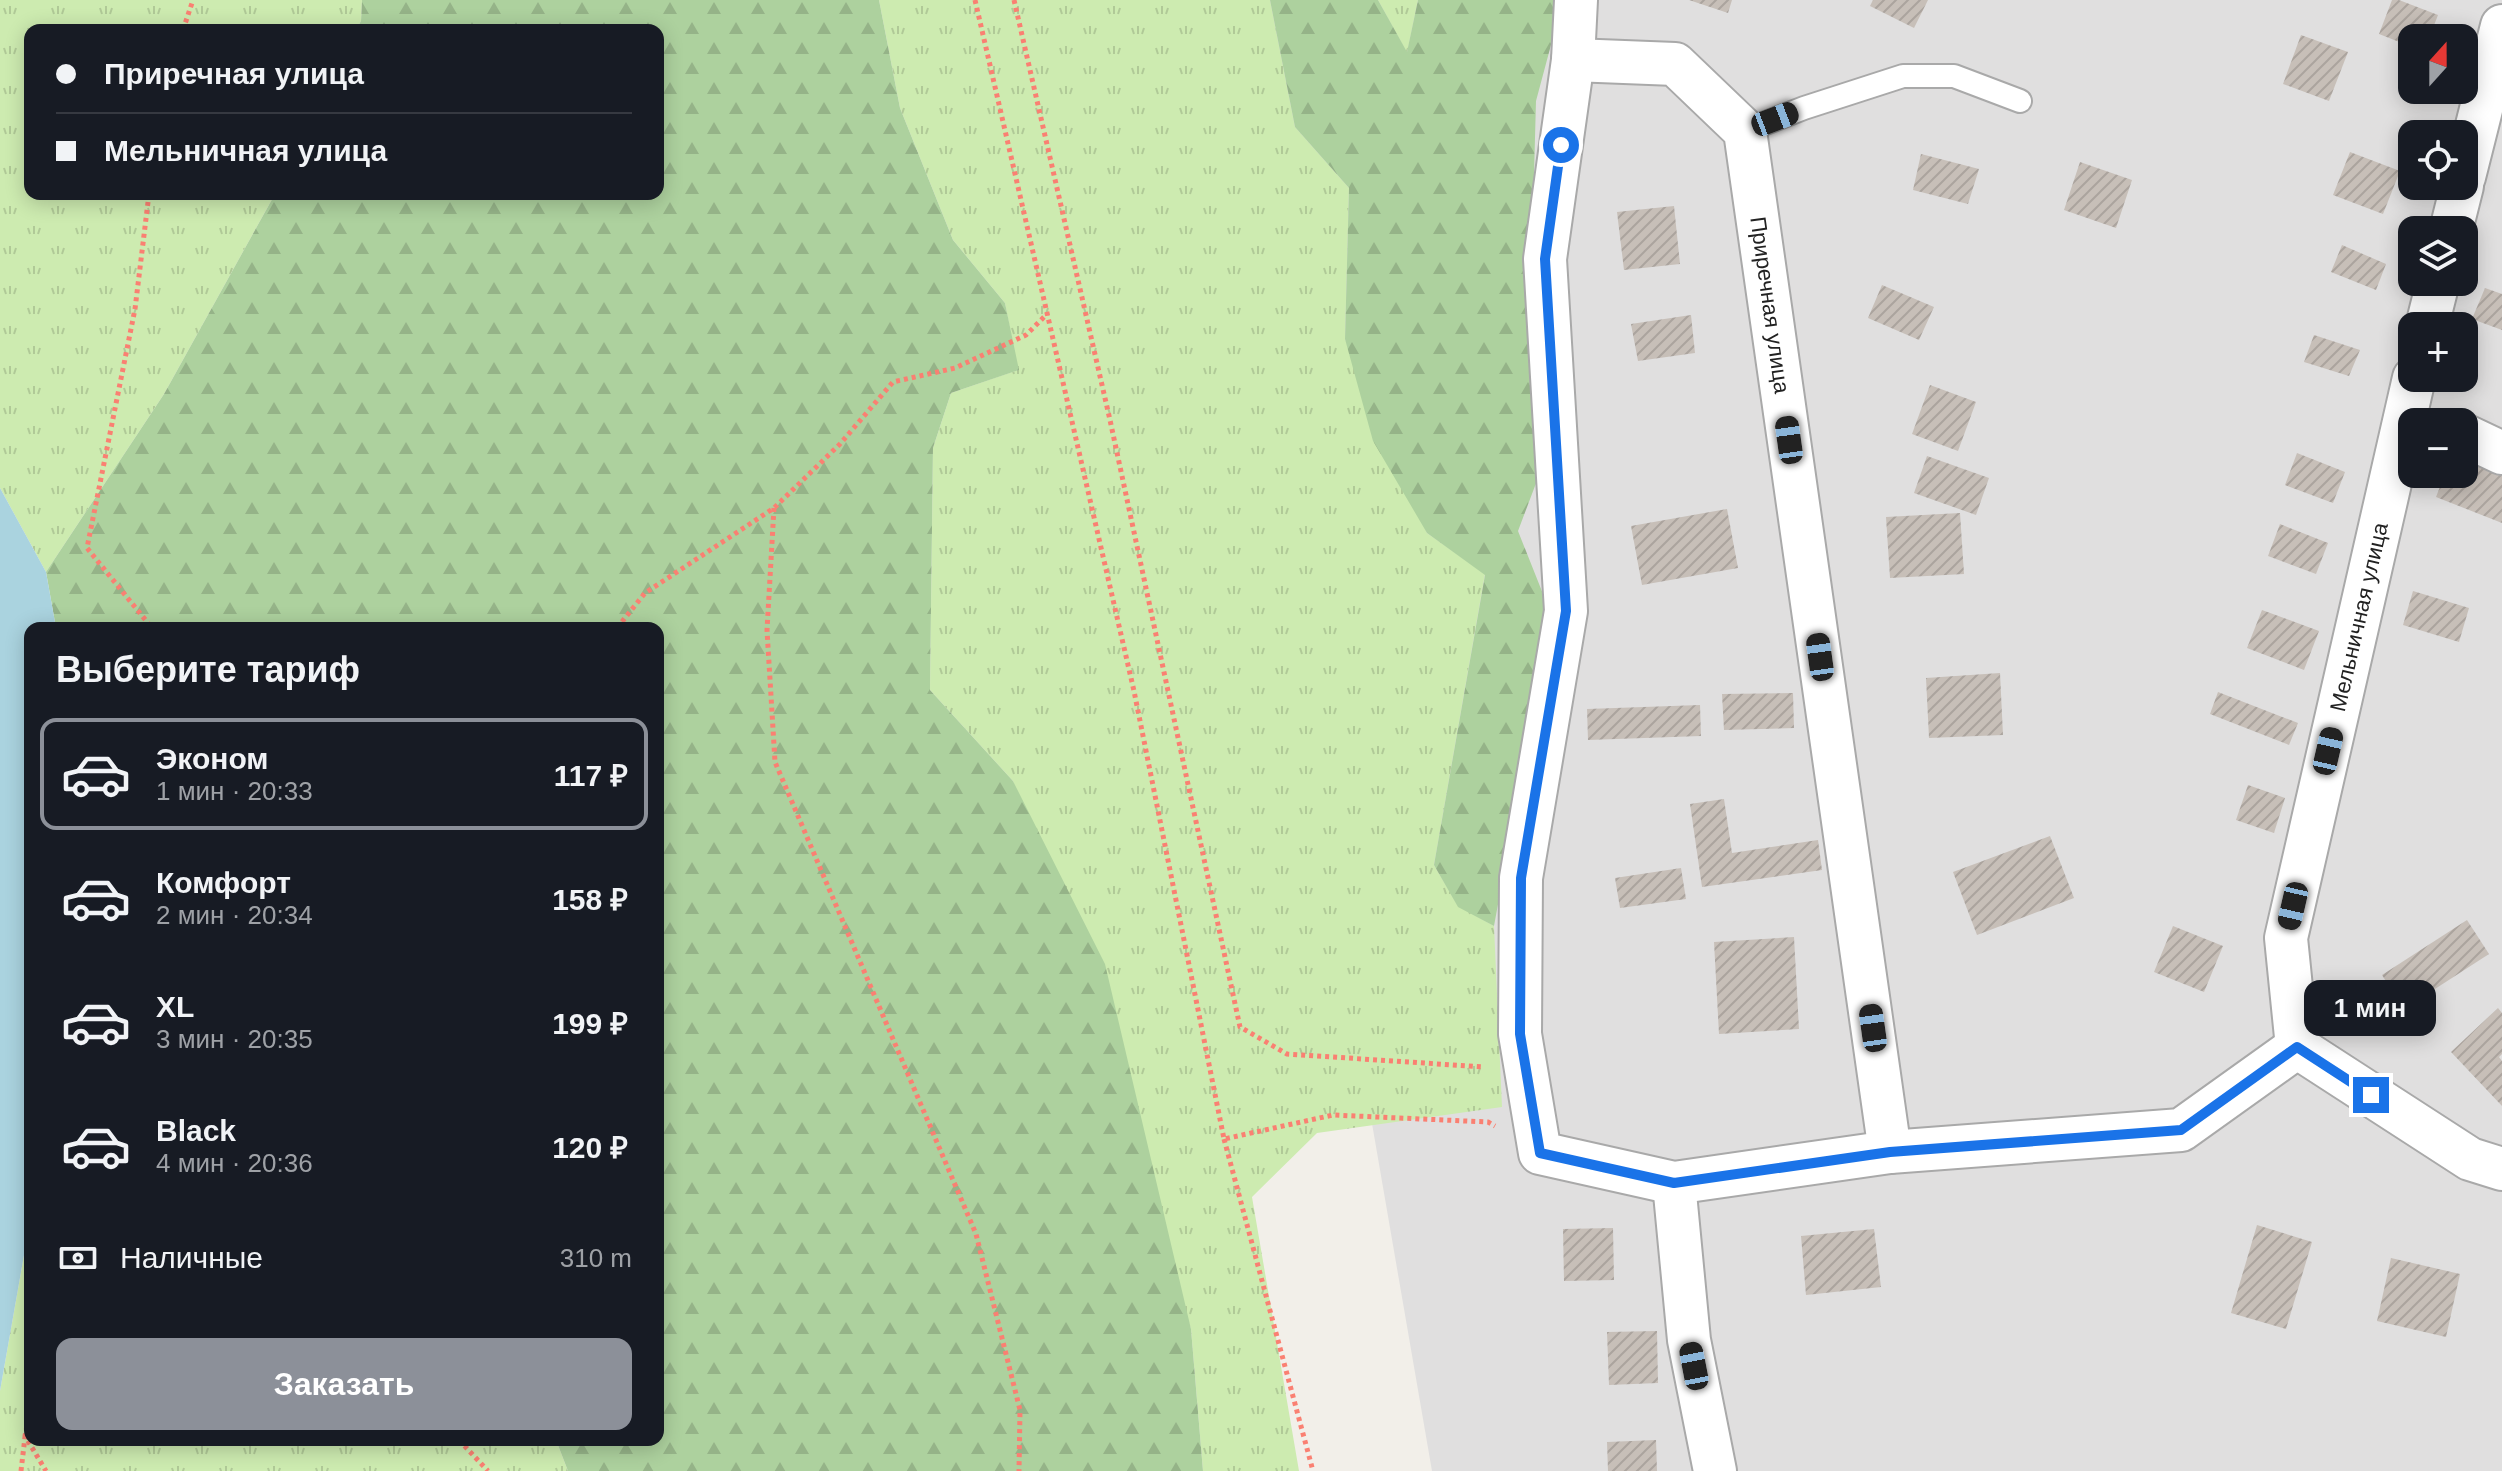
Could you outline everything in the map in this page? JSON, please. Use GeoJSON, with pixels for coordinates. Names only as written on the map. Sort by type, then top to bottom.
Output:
{"type":"FeatureCollection","features":[{"type":"Feature","properties":{"kind":"street"},"geometry":{"type":"LineString","coordinates":[[1576,0],[1573,60],[1545,259],[1566,611],[1521,878],[1520,1034],[1540,1153],[1674,1183],[1890,1152],[2181,1130],[2297,1047],[2470,1159],[2502,1169]]}},
{"type":"Feature","properties":{"kind":"street"},"geometry":{"type":"LineString","coordinates":[[2478,121],[2502,26]]}},
{"type":"Feature","properties":{"kind":"street"},"geometry":{"type":"LineString","coordinates":[[1573,60],[1675,64],[1745,131]]}},
{"type":"Feature","properties":{"kind":"street","name":"Приречная улица"},"geometry":{"type":"LineString","coordinates":[[1745,131],[1890,1152]]}},
{"type":"Feature","properties":{"kind":"street","name":"Мельничная улица"},"geometry":{"type":"LineString","coordinates":[[2297,1047],[2286,938],[2419,403]]}},
{"type":"Feature","properties":{"kind":"street"},"geometry":{"type":"LineString","coordinates":[[2478,442],[2502,453]]}},
{"type":"Feature","properties":{"kind":"street"},"geometry":{"type":"LineString","coordinates":[[1674,1183],[1689,1340],[1715,1471]]}},
{"type":"Feature","properties":{"kind":"lane"},"geometry":{"type":"LineString","coordinates":[[1745,131],[1903,76],[1954,76],[2020,101]]}},
{"type":"Feature","properties":{"kind":"path"},"geometry":{"type":"LineString","coordinates":[[185,24],[193,0]]}},
{"type":"Feature","properties":{"kind":"path"},"geometry":{"type":"LineString","coordinates":[[975,0],[1134,691],[1224,1139],[1313,1471]]}},
{"type":"Feature","properties":{"kind":"path"},"geometry":{"type":"LineString","coordinates":[[1014,0],[1110,420],[1240,1027],[1287,1054],[1527,1070]]}},
{"type":"Feature","properties":{"kind":"path"},"geometry":{"type":"LineString","coordinates":[[147,622],[87,548],[135,309],[148,200]]}},
{"type":"Feature","properties":{"kind":"path"},"geometry":{"type":"LineString","coordinates":[[622,622],[645,593],[774,508],[840,444],[893,382],[955,368],[1026,335],[1048,314]]}},
{"type":"Feature","properties":{"kind":"path"},"geometry":{"type":"LineString","coordinates":[[774,508],[767,630],[775,762],[976,1234],[1020,1410],[1019,1471]]}},
{"type":"Feature","properties":{"kind":"path"},"geometry":{"type":"LineString","coordinates":[[1224,1139],[1333,1115],[1472,1121],[1488,1122],[1540,1153]]}},
{"type":"Feature","properties":{"kind":"path"},"geometry":{"type":"LineString","coordinates":[[21,1471],[24,1445]]}},
{"type":"Feature","properties":{"kind":"path"},"geometry":{"type":"LineString","coordinates":[[31,1446],[46,1471]]}},
{"type":"Feature","properties":{"kind":"path"},"geometry":{"type":"LineString","coordinates":[[465,1446],[488,1471]]}},
{"type":"Feature","properties":{"kind":"shaded area"},"geometry":{"type":"Polygon","coordinates":[[[1178,0],[2502,0],[2502,1471],[1432,1471],[1178,0]]]}},
{"type":"Feature","properties":{"kind":"green space"},"geometry":{"type":"Polygon","coordinates":[[[0,0],[362,0],[359,24],[24,24],[24,200],[272,200],[164,394],[46,572],[0,488],[0,0]]]}},
{"type":"Feature","properties":{"kind":"green space"},"geometry":{"type":"Polygon","coordinates":[[[362,0],[879,0],[900,108],[953,240],[1005,303],[1019,370],[951,393],[933,448],[930,690],[1013,781],[1105,964],[1191,1329],[1203,1471],[568,1471],[558,1446],[664,1446],[664,622],[55,622],[46,572],[164,394],[272,200],[664,200],[664,24],[359,24],[362,0]]]}},
{"type":"Feature","properties":{"kind":"green space"},"geometry":{"type":"Polygon","coordinates":[[[879,0],[1270,0],[1295,127],[1349,188],[1345,339],[1427,533],[1485,574],[1434,865],[1458,906],[1494,926],[1502,1107],[1317,1133],[1252,1197],[1299,1471],[1203,1471],[1191,1329],[1013,781],[930,690],[933,448],[951,393],[1018,370],[1005,303],[953,240],[900,108],[879,0]]]}},
{"type":"Feature","properties":{"kind":"green space"},"geometry":{"type":"Polygon","coordinates":[[[1270,0],[1378,0],[1407,52],[1418,0],[1563,0],[1536,101],[1530,323],[1538,478],[1518,531],[1545,599],[1537,692],[1494,926],[1458,907],[1434,865],[1485,575],[1427,533],[1373,441],[1345,339],[1349,188],[1295,127],[1270,0]]]}},
{"type":"Feature","properties":{"kind":"green space"},"geometry":{"type":"Polygon","coordinates":[[[1378,0],[1418,0],[1407,53],[1378,0]]]}},
{"type":"Feature","properties":{"kind":"green space"},"geometry":{"type":"Polygon","coordinates":[[[24,1255],[24,1446],[558,1446],[568,1471],[0,1471],[0,1391],[24,1255]]]}},
{"type":"Feature","properties":{"kind":"water"},"geometry":{"type":"Polygon","coordinates":[[[0,488],[46,572],[55,622],[24,622],[24,1255],[0,1391],[0,488]]]}},
{"type":"Feature","properties":{"kind":"building"},"geometry":{"type":"Polygon","coordinates":[[[1689,0],[1732,0],[1728,13],[1689,0]]]}},
{"type":"Feature","properties":{"kind":"building"},"geometry":{"type":"Polygon","coordinates":[[[1873,0],[1928,0],[1914,28],[1870,6],[1873,0]]]}},
{"type":"Feature","properties":{"kind":"building"},"geometry":{"type":"Polygon","coordinates":[[[2392,0],[2438,15],[2434,24],[2398,24],[2398,41],[2379,34],[2392,0]]]}},
{"type":"Feature","properties":{"kind":"building"},"geometry":{"type":"Polygon","coordinates":[[[2301,35],[2348,52],[2329,101],[2283,84],[2301,35]]]}},
{"type":"Feature","properties":{"kind":"building"},"geometry":{"type":"Polygon","coordinates":[[[2350,152],[2398,170],[2383,214],[2333,195],[2350,152]]]}},
{"type":"Feature","properties":{"kind":"building"},"geometry":{"type":"Polygon","coordinates":[[[1921,154],[1979,169],[1968,204],[1913,190],[1921,154]]]}},
{"type":"Feature","properties":{"kind":"building"},"geometry":{"type":"Polygon","coordinates":[[[2080,162],[2132,180],[2116,228],[2064,210],[2080,162]]]}},
{"type":"Feature","properties":{"kind":"building"},"geometry":{"type":"Polygon","coordinates":[[[1674,206],[1680,264],[1624,270],[1617,212],[1674,206]]]}},
{"type":"Feature","properties":{"kind":"building"},"geometry":{"type":"Polygon","coordinates":[[[2342,245],[2386,264],[2376,290],[2331,272],[2342,245]]]}},
{"type":"Feature","properties":{"kind":"building"},"geometry":{"type":"Polygon","coordinates":[[[1882,285],[1934,307],[1919,340],[1868,318],[1882,285]]]}},
{"type":"Feature","properties":{"kind":"building"},"geometry":{"type":"Polygon","coordinates":[[[2485,288],[2502,294],[2502,330],[2478,321],[2478,312],[2475,312],[2485,288]]]}},
{"type":"Feature","properties":{"kind":"building"},"geometry":{"type":"Polygon","coordinates":[[[1691,315],[1695,353],[1638,361],[1631,324],[1691,315]]]}},
{"type":"Feature","properties":{"kind":"building"},"geometry":{"type":"Polygon","coordinates":[[[2314,335],[2360,350],[2349,376],[2304,362],[2314,335]]]}},
{"type":"Feature","properties":{"kind":"building"},"geometry":{"type":"Polygon","coordinates":[[[1930,385],[1976,402],[1958,451],[1912,434],[1930,385]]]}},
{"type":"Feature","properties":{"kind":"building"},"geometry":{"type":"Polygon","coordinates":[[[2297,453],[2345,472],[2333,503],[2285,485],[2297,453]]]}},
{"type":"Feature","properties":{"kind":"building"},"geometry":{"type":"Polygon","coordinates":[[[1927,456],[1989,478],[1976,515],[1914,493],[1927,456]]]}},
{"type":"Feature","properties":{"kind":"building"},"geometry":{"type":"Polygon","coordinates":[[[2478,459],[2502,468],[2502,523],[2436,497],[2440,488],[2478,488],[2478,459]]]}},
{"type":"Feature","properties":{"kind":"building"},"geometry":{"type":"Polygon","coordinates":[[[1727,509],[1738,568],[1642,585],[1631,526],[1727,509]]]}},
{"type":"Feature","properties":{"kind":"building"},"geometry":{"type":"Polygon","coordinates":[[[1960,513],[1964,574],[1890,578],[1886,517],[1960,513]]]}},
{"type":"Feature","properties":{"kind":"building"},"geometry":{"type":"Polygon","coordinates":[[[2280,524],[2328,543],[2316,574],[2268,556],[2280,524]]]}},
{"type":"Feature","properties":{"kind":"building"},"geometry":{"type":"Polygon","coordinates":[[[2413,591],[2469,608],[2459,642],[2403,625],[2413,591]]]}},
{"type":"Feature","properties":{"kind":"building"},"geometry":{"type":"Polygon","coordinates":[[[2262,610],[2319,631],[2304,670],[2247,648],[2262,610]]]}},
{"type":"Feature","properties":{"kind":"building"},"geometry":{"type":"Polygon","coordinates":[[[2000,673],[2003,735],[1929,738],[1926,678],[2000,673]]]}},
{"type":"Feature","properties":{"kind":"building"},"geometry":{"type":"Polygon","coordinates":[[[2218,692],[2298,723],[2289,745],[2210,714],[2218,692]]]}},
{"type":"Feature","properties":{"kind":"building"},"geometry":{"type":"Polygon","coordinates":[[[1793,693],[1794,728],[1724,730],[1722,694],[1793,693]]]}},
{"type":"Feature","properties":{"kind":"building"},"geometry":{"type":"Polygon","coordinates":[[[1700,705],[1701,736],[1588,740],[1587,709],[1700,705]]]}},
{"type":"Feature","properties":{"kind":"building"},"geometry":{"type":"Polygon","coordinates":[[[2248,785],[2285,798],[2274,833],[2236,820],[2248,785]]]}},
{"type":"Feature","properties":{"kind":"building"},"geometry":{"type":"Polygon","coordinates":[[[1724,799],[1732,853],[1818,840],[1822,870],[1702,887],[1690,804],[1724,799]]]}},
{"type":"Feature","properties":{"kind":"building"},"geometry":{"type":"Polygon","coordinates":[[[2050,836],[2074,898],[1977,935],[1953,872],[2050,836]]]}},
{"type":"Feature","properties":{"kind":"building"},"geometry":{"type":"Polygon","coordinates":[[[1681,868],[1686,899],[1620,908],[1615,878],[1681,868]]]}},
{"type":"Feature","properties":{"kind":"building"},"geometry":{"type":"Polygon","coordinates":[[[2467,920],[2489,954],[2404,1009],[2382,975],[2467,920]]]}},
{"type":"Feature","properties":{"kind":"building"},"geometry":{"type":"Polygon","coordinates":[[[2173,926],[2223,946],[2204,992],[2154,972],[2173,926]]]}},
{"type":"Feature","properties":{"kind":"building"},"geometry":{"type":"Polygon","coordinates":[[[1794,937],[1799,1029],[1719,1034],[1714,942],[1794,937]]]}},
{"type":"Feature","properties":{"kind":"building"},"geometry":{"type":"Polygon","coordinates":[[[2498,1008],[2502,1013],[2502,1054],[2499,1057],[2502,1061],[2502,1106],[2451,1052],[2498,1008]]]}},
{"type":"Feature","properties":{"kind":"building"},"geometry":{"type":"Polygon","coordinates":[[[2257,1225],[2312,1242],[2286,1329],[2231,1313],[2257,1225]]]}},
{"type":"Feature","properties":{"kind":"building"},"geometry":{"type":"Polygon","coordinates":[[[1613,1228],[1614,1280],[1564,1281],[1563,1229],[1613,1228]]]}},
{"type":"Feature","properties":{"kind":"building"},"geometry":{"type":"Polygon","coordinates":[[[1874,1229],[1881,1287],[1806,1295],[1801,1236],[1874,1229]]]}},
{"type":"Feature","properties":{"kind":"building"},"geometry":{"type":"Polygon","coordinates":[[[2391,1258],[2460,1274],[2446,1337],[2377,1321],[2391,1258]]]}},
{"type":"Feature","properties":{"kind":"building"},"geometry":{"type":"Polygon","coordinates":[[[1657,1331],[1658,1383],[1609,1385],[1607,1332],[1657,1331]]]}},
{"type":"Feature","properties":{"kind":"building"},"geometry":{"type":"Polygon","coordinates":[[[1656,1440],[1657,1471],[1608,1471],[1607,1442],[1656,1440]]]}},
{"type":"Feature","properties":{"kind":"route"},"geometry":{"type":"LineString","coordinates":[[1561,145],[1545,259],[1566,611],[1521,878],[1520,1034],[1540,1153],[1674,1183],[1890,1152],[2181,1130],[2297,1047],[2371,1095]]}}]}
